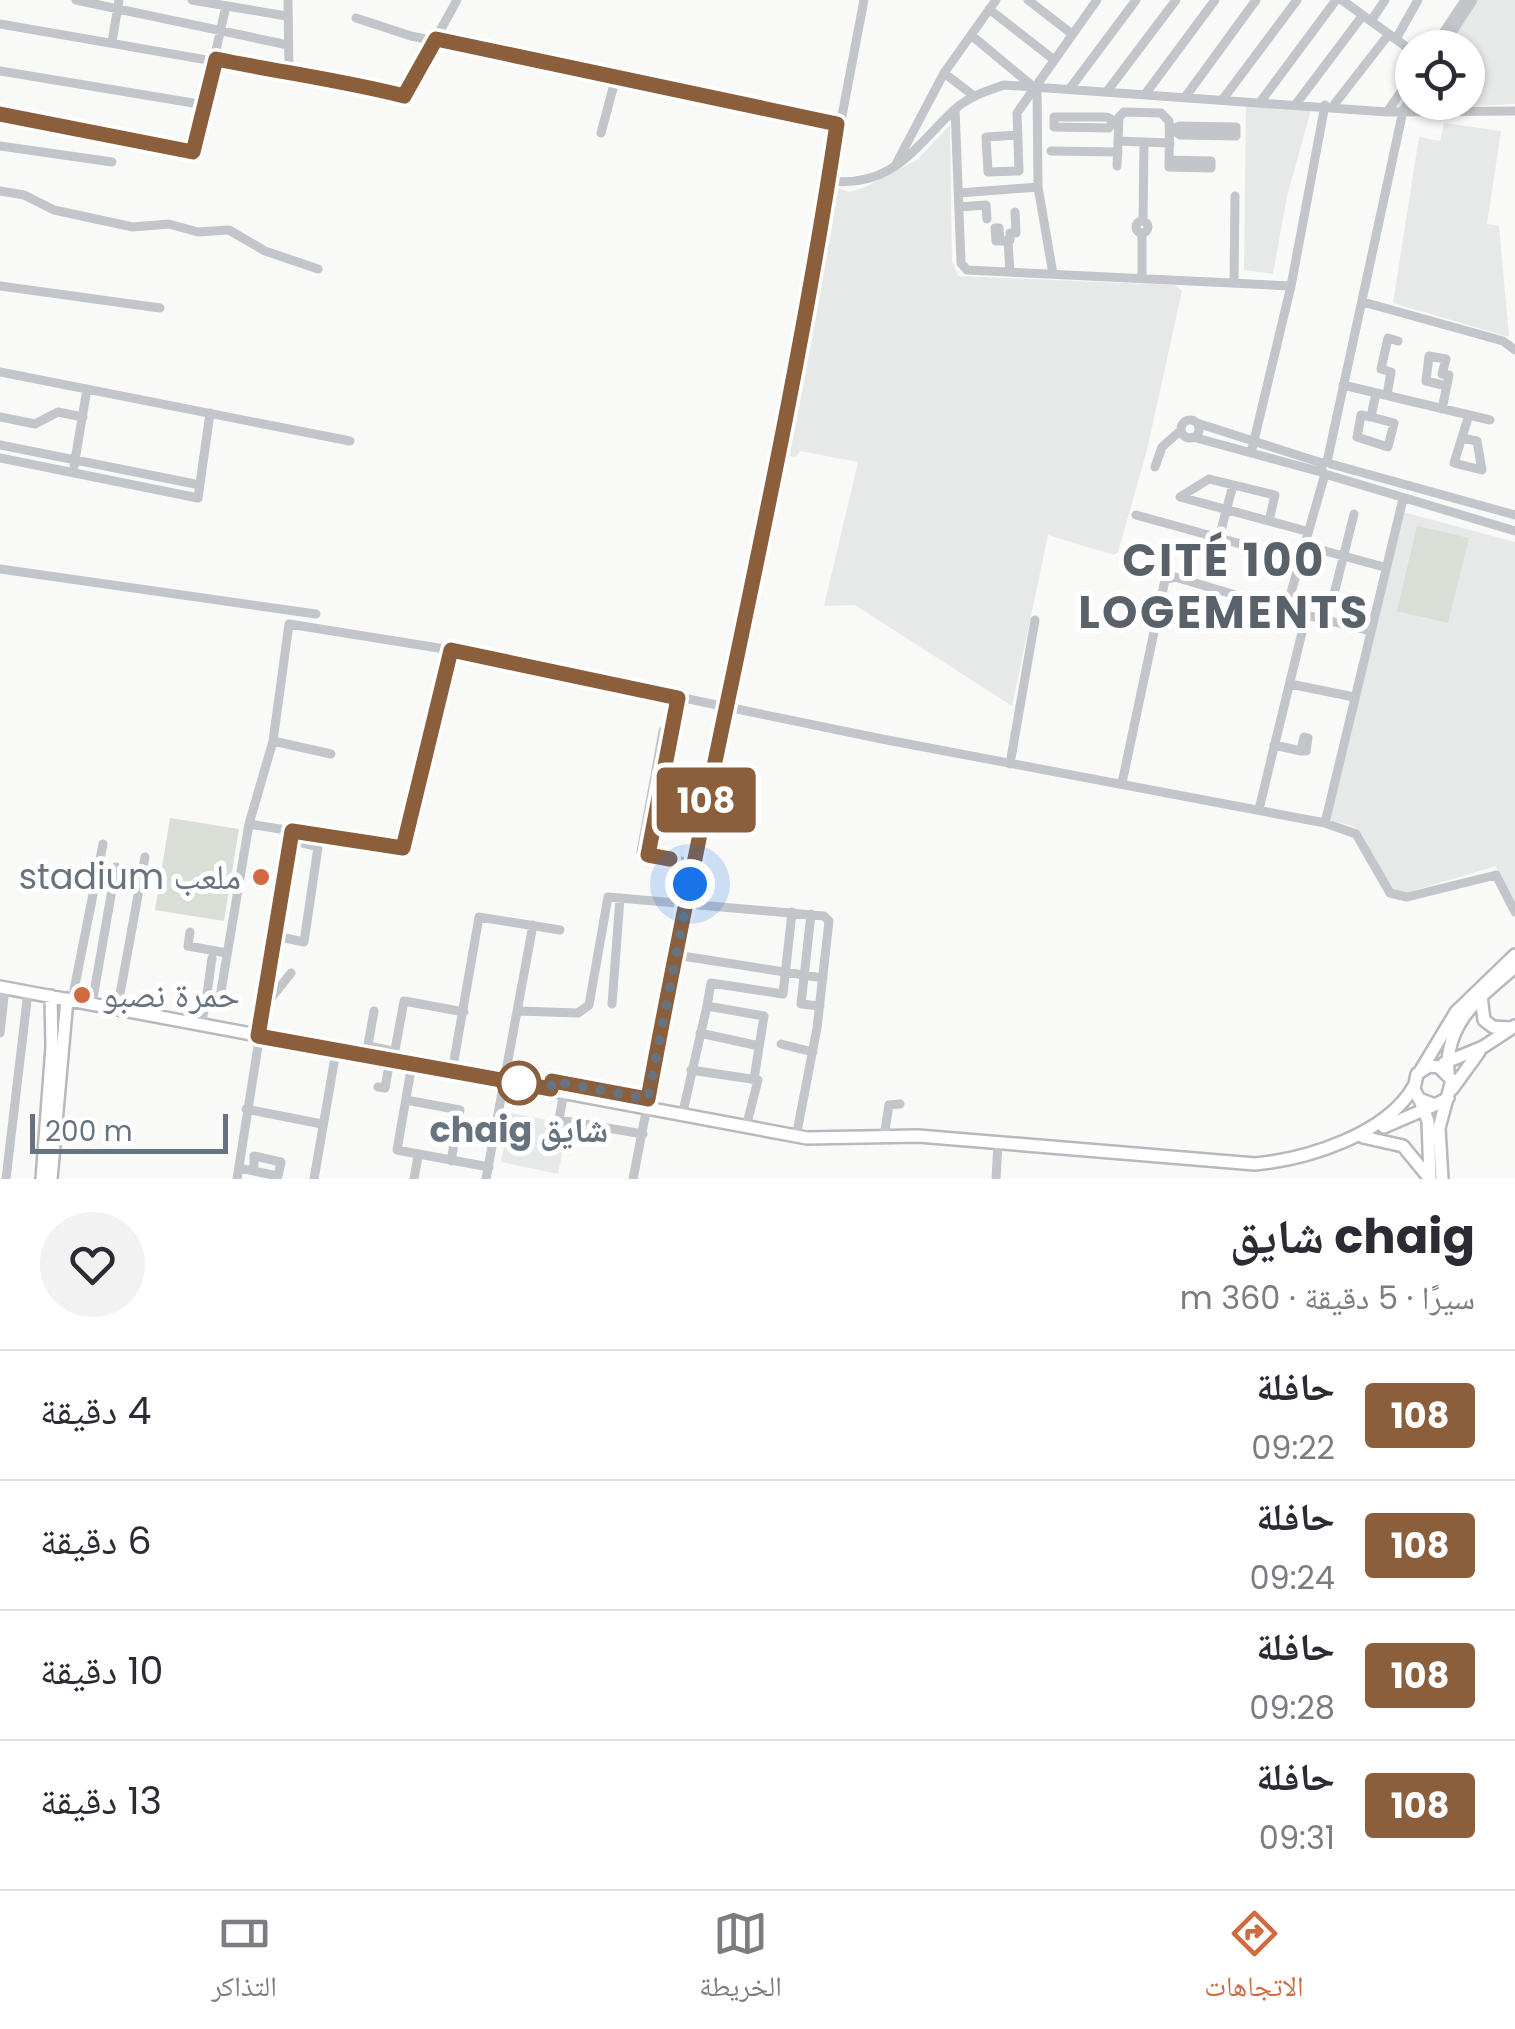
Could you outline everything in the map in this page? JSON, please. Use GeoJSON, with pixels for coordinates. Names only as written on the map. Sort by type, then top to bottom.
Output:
{"type":"FeatureCollection","features":[{"type":"Feature","properties":{"kind":"main road"},"geometry":{"type":"LineString","coordinates":[[3,987],[396,1062],[647,1104],[682,1116],[796,1136],[884,1137],[1237,1164],[1272,1162],[1369,1127],[1393,1112],[1427,1068],[1456,1012],[1515,955]]}},
{"type":"Feature","properties":{"kind":"main road"},"geometry":{"type":"LineString","coordinates":[[1450,1093],[1448,1068],[1455,1026],[1515,966]]}},
{"type":"Feature","properties":{"kind":"main road"},"geometry":{"type":"LineString","coordinates":[[42,1179],[52,1047],[51,996]]}},
{"type":"Feature","properties":{"kind":"main road"},"geometry":{"type":"LineString","coordinates":[[1481,996],[1484,1020],[1499,1029],[1513,1028]]}},
{"type":"Feature","properties":{"kind":"main road"},"geometry":{"type":"LineString","coordinates":[[51,1179],[70,1000]]}},
{"type":"Feature","properties":{"kind":"main road"},"geometry":{"type":"LineString","coordinates":[[1427,1068],[1448,1068],[1513,1028]]}},
{"type":"Feature","properties":{"kind":"main road"},"geometry":{"type":"LineString","coordinates":[[1442,1179],[1439,1128],[1450,1093],[1484,1047]]}},
{"type":"Feature","properties":{"kind":"main road"},"geometry":{"type":"LineString","coordinates":[[1414,1086],[1426,1104],[1430,1179]]}},
{"type":"Feature","properties":{"kind":"main road"},"geometry":{"type":"LineString","coordinates":[[998,1146],[1250,1170],[1308,1158],[1450,1093]]}},
{"type":"Feature","properties":{"kind":"main road"},"geometry":{"type":"LineString","coordinates":[[1363,1136],[1385,1138],[1404,1146],[1430,1179]]}},
{"type":"Feature","properties":{"kind":"street"},"geometry":{"type":"LineString","coordinates":[[76,0],[118,3],[222,32],[288,45]]}},
{"type":"Feature","properties":{"kind":"street"},"geometry":{"type":"LineString","coordinates":[[288,0],[289,74]]}},
{"type":"Feature","properties":{"kind":"street"},"geometry":{"type":"LineString","coordinates":[[0,24],[289,74],[329,76],[404,96],[457,0]]}},
{"type":"Feature","properties":{"kind":"street"},"geometry":{"type":"LineString","coordinates":[[633,1179],[724,708],[750,605],[837,124],[864,0]]}},
{"type":"Feature","properties":{"kind":"street"},"geometry":{"type":"LineString","coordinates":[[1028,0],[1072,34]]}},
{"type":"Feature","properties":{"kind":"street"},"geometry":{"type":"LineString","coordinates":[[1018,135],[986,137],[988,172],[1019,171],[1018,135],[1017,113],[1095,4],[1083,0]]}},
{"type":"Feature","properties":{"kind":"street"},"geometry":{"type":"LineString","coordinates":[[1071,87],[1136,0]]}},
{"type":"Feature","properties":{"kind":"street"},"geometry":{"type":"LineString","coordinates":[[1108,90],[1176,0]]}},
{"type":"Feature","properties":{"kind":"street"},"geometry":{"type":"LineString","coordinates":[[1140,112],[1147,93],[1215,0]]}},
{"type":"Feature","properties":{"kind":"street"},"geometry":{"type":"LineString","coordinates":[[1186,96],[1256,0]]}},
{"type":"Feature","properties":{"kind":"street"},"geometry":{"type":"LineString","coordinates":[[1223,100],[1297,0]]}},
{"type":"Feature","properties":{"kind":"street"},"geometry":{"type":"LineString","coordinates":[[1260,101],[1342,0],[1393,36]]}},
{"type":"Feature","properties":{"kind":"street"},"geometry":{"type":"LineString","coordinates":[[1296,104],[1385,0]]}},
{"type":"Feature","properties":{"kind":"street"},"geometry":{"type":"LineString","coordinates":[[1253,448],[1329,106],[1393,36],[1418,0]]}},
{"type":"Feature","properties":{"kind":"street"},"geometry":{"type":"LineString","coordinates":[[1445,30],[1465,0]]}},
{"type":"Feature","properties":{"kind":"street"},"geometry":{"type":"LineString","coordinates":[[1454,30],[1473,0]]}},
{"type":"Feature","properties":{"kind":"street"},"geometry":{"type":"LineString","coordinates":[[198,1],[226,6],[241,4],[286,16]]}},
{"type":"Feature","properties":{"kind":"street"},"geometry":{"type":"LineString","coordinates":[[112,42],[118,3]]}},
{"type":"Feature","properties":{"kind":"street"},"geometry":{"type":"LineString","coordinates":[[896,165],[944,72],[993,5],[1053,58]]}},
{"type":"Feature","properties":{"kind":"street"},"geometry":{"type":"LineString","coordinates":[[0,114],[193,152],[226,6]]}},
{"type":"Feature","properties":{"kind":"street"},"geometry":{"type":"LineString","coordinates":[[356,18],[411,36],[837,124]]}},
{"type":"Feature","properties":{"kind":"street"},"geometry":{"type":"LineString","coordinates":[[971,35],[1035,86],[1038,187],[1054,274]]}},
{"type":"Feature","properties":{"kind":"street"},"geometry":{"type":"LineString","coordinates":[[0,71],[205,105]]}},
{"type":"Feature","properties":{"kind":"street"},"geometry":{"type":"LineString","coordinates":[[944,72],[974,96]]}},
{"type":"Feature","properties":{"kind":"street"},"geometry":{"type":"LineString","coordinates":[[601,132],[616,76]]}},
{"type":"Feature","properties":{"kind":"street"},"geometry":{"type":"LineString","coordinates":[[828,181],[871,180],[916,152],[956,109],[974,96],[1004,85],[1395,111]]}},
{"type":"Feature","properties":{"kind":"street"},"geometry":{"type":"LineString","coordinates":[[1147,93],[1154,112]]}},
{"type":"Feature","properties":{"kind":"street"},"geometry":{"type":"LineString","coordinates":[[1386,112],[1395,100]]}},
{"type":"Feature","properties":{"kind":"street"},"geometry":{"type":"LineString","coordinates":[[956,109],[961,263],[967,270],[1291,286]]}},
{"type":"Feature","properties":{"kind":"street"},"geometry":{"type":"LineString","coordinates":[[1117,166],[1115,123],[1107,117],[1054,117],[1054,127],[1108,128],[1115,123],[1124,112],[1154,112],[1170,122],[1170,160]]}},
{"type":"Feature","properties":{"kind":"street"},"geometry":{"type":"LineString","coordinates":[[1485,112],[1515,112]]}},
{"type":"Feature","properties":{"kind":"street"},"geometry":{"type":"LineString","coordinates":[[1286,610],[1326,468],[1401,120]]}},
{"type":"Feature","properties":{"kind":"street"},"geometry":{"type":"LineString","coordinates":[[1179,126],[1236,127],[1236,136],[1180,136],[1172,130],[1179,126]]}},
{"type":"Feature","properties":{"kind":"street"},"geometry":{"type":"LineString","coordinates":[[1142,278],[1142,234],[1149,226],[1142,221],[1144,142]]}},
{"type":"Feature","properties":{"kind":"street"},"geometry":{"type":"LineString","coordinates":[[1050,151],[1170,142]]}},
{"type":"Feature","properties":{"kind":"street"},"geometry":{"type":"LineString","coordinates":[[0,146],[112,162]]}},
{"type":"Feature","properties":{"kind":"street"},"geometry":{"type":"LineString","coordinates":[[958,193],[1038,187]]}},
{"type":"Feature","properties":{"kind":"street"},"geometry":{"type":"LineString","coordinates":[[0,191],[24,195],[54,210],[133,227],[169,224],[198,232],[230,230],[264,251],[318,269]]}},
{"type":"Feature","properties":{"kind":"street"},"geometry":{"type":"LineString","coordinates":[[1234,282],[1235,196]]}},
{"type":"Feature","properties":{"kind":"street"},"geometry":{"type":"LineString","coordinates":[[959,207],[986,205],[987,219]]}},
{"type":"Feature","properties":{"kind":"street"},"geometry":{"type":"LineString","coordinates":[[1010,272],[1004,241],[1010,233],[1016,233],[1015,221]]}},
{"type":"Feature","properties":{"kind":"street"},"geometry":{"type":"LineString","coordinates":[[0,286],[160,308]]}},
{"type":"Feature","properties":{"kind":"street"},"geometry":{"type":"LineString","coordinates":[[1363,302],[1503,341],[1515,350]]}},
{"type":"Feature","properties":{"kind":"street"},"geometry":{"type":"LineString","coordinates":[[1371,417],[1391,372],[1381,369],[1388,338],[1398,341]]}},
{"type":"Feature","properties":{"kind":"street"},"geometry":{"type":"LineString","coordinates":[[0,372],[350,440]]}},
{"type":"Feature","properties":{"kind":"street"},"geometry":{"type":"LineString","coordinates":[[1343,385],[1490,420]]}},
{"type":"Feature","properties":{"kind":"street"},"geometry":{"type":"LineString","coordinates":[[1442,409],[1447,386]]}},
{"type":"Feature","properties":{"kind":"street"},"geometry":{"type":"LineString","coordinates":[[73,472],[87,390]]}},
{"type":"Feature","properties":{"kind":"street"},"geometry":{"type":"LineString","coordinates":[[0,418],[35,424],[58,412],[82,418]]}},
{"type":"Feature","properties":{"kind":"street"},"geometry":{"type":"LineString","coordinates":[[0,458],[198,498],[210,414]]}},
{"type":"Feature","properties":{"kind":"street"},"geometry":{"type":"LineString","coordinates":[[1361,415],[1371,417],[1394,424],[1388,447],[1357,437],[1361,415]]}},
{"type":"Feature","properties":{"kind":"street"},"geometry":{"type":"LineString","coordinates":[[1462,438],[1468,415]]}},
{"type":"Feature","properties":{"kind":"street"},"geometry":{"type":"LineString","coordinates":[[1155,467],[1162,448],[1186,420],[1253,448]]}},
{"type":"Feature","properties":{"kind":"street"},"geometry":{"type":"LineString","coordinates":[[1193,437],[1197,424]]}},
{"type":"Feature","properties":{"kind":"street"},"geometry":{"type":"LineString","coordinates":[[1180,431],[1515,515]]}},
{"type":"Feature","properties":{"kind":"street"},"geometry":{"type":"LineString","coordinates":[[0,445],[200,485]]}},
{"type":"Feature","properties":{"kind":"street"},"geometry":{"type":"LineString","coordinates":[[1326,468],[1402,499],[1515,531]]}},
{"type":"Feature","properties":{"kind":"street"},"geometry":{"type":"LineString","coordinates":[[1269,521],[1276,496],[1209,479],[1180,497],[1306,532]]}},
{"type":"Feature","properties":{"kind":"street"},"geometry":{"type":"LineString","coordinates":[[1219,538],[1233,485]]}},
{"type":"Feature","properties":{"kind":"street"},"geometry":{"type":"LineString","coordinates":[[1325,823],[1402,499]]}},
{"type":"Feature","properties":{"kind":"street"},"geometry":{"type":"LineString","coordinates":[[1333,598],[1354,514]]}},
{"type":"Feature","properties":{"kind":"street"},"geometry":{"type":"LineString","coordinates":[[1136,515],[1299,560]]}},
{"type":"Feature","properties":{"kind":"street"},"geometry":{"type":"LineString","coordinates":[[1303,545],[1384,568]]}},
{"type":"Feature","properties":{"kind":"street"},"geometry":{"type":"LineString","coordinates":[[0,569],[316,614]]}},
{"type":"Feature","properties":{"kind":"street"},"geometry":{"type":"LineString","coordinates":[[1122,783],[1165,580],[1175,576],[1370,631]]}},
{"type":"Feature","properties":{"kind":"street"},"geometry":{"type":"LineString","coordinates":[[1258,809],[1278,746],[1306,616]]}},
{"type":"Feature","properties":{"kind":"street"},"geometry":{"type":"LineString","coordinates":[[1010,764],[1035,620]]}},
{"type":"Feature","properties":{"kind":"street"},"geometry":{"type":"LineString","coordinates":[[202,1025],[249,824],[273,741],[289,624],[451,650],[724,708],[1325,823],[1356,834],[1390,893],[1407,897],[1496,875],[1515,912]]}},
{"type":"Feature","properties":{"kind":"street"},"geometry":{"type":"LineString","coordinates":[[291,836],[403,848],[451,650]]}},
{"type":"Feature","properties":{"kind":"street"},"geometry":{"type":"LineString","coordinates":[[1290,684],[1354,697]]}},
{"type":"Feature","properties":{"kind":"street"},"geometry":{"type":"LineString","coordinates":[[648,855],[678,698]]}},
{"type":"Feature","properties":{"kind":"street"},"geometry":{"type":"LineString","coordinates":[[672,730],[663,731],[641,852],[694,864]]}},
{"type":"Feature","properties":{"kind":"street"},"geometry":{"type":"LineString","coordinates":[[273,741],[331,754]]}},
{"type":"Feature","properties":{"kind":"street"},"geometry":{"type":"LineString","coordinates":[[1278,746],[1280,752],[1292,754],[1297,750]]}},
{"type":"Feature","properties":{"kind":"street"},"geometry":{"type":"LineString","coordinates":[[662,783],[708,791]]}},
{"type":"Feature","properties":{"kind":"street"},"geometry":{"type":"LineString","coordinates":[[249,824],[318,848],[304,942],[275,936]]}},
{"type":"Feature","properties":{"kind":"street"},"geometry":{"type":"LineString","coordinates":[[254,1171],[238,1174],[291,836]]}},
{"type":"Feature","properties":{"kind":"street"},"geometry":{"type":"LineString","coordinates":[[70,1000],[103,844]]}},
{"type":"Feature","properties":{"kind":"street"},"geometry":{"type":"LineString","coordinates":[[111,1008],[120,994],[145,857]]}},
{"type":"Feature","properties":{"kind":"street"},"geometry":{"type":"LineString","coordinates":[[92,1004],[116,866]]}},
{"type":"Feature","properties":{"kind":"street"},"geometry":{"type":"LineString","coordinates":[[518,1011],[584,1012],[599,970],[608,897],[792,912],[829,921],[813,1052],[796,1136]]}},
{"type":"Feature","properties":{"kind":"street"},"geometry":{"type":"LineString","coordinates":[[612,1004],[620,898]]}},
{"type":"Feature","properties":{"kind":"street"},"geometry":{"type":"LineString","coordinates":[[682,1116],[710,983],[783,994],[792,912]]}},
{"type":"Feature","properties":{"kind":"street"},"geometry":{"type":"LineString","coordinates":[[810,914],[801,1004],[820,1006]]}},
{"type":"Feature","properties":{"kind":"street"},"geometry":{"type":"LineString","coordinates":[[446,1071],[464,1012],[479,917],[560,930]]}},
{"type":"Feature","properties":{"kind":"street"},"geometry":{"type":"LineString","coordinates":[[396,1062],[406,1100],[397,1150],[451,1161],[489,1176],[533,925]]}},
{"type":"Feature","properties":{"kind":"street"},"geometry":{"type":"LineString","coordinates":[[191,941],[219,952]]}},
{"type":"Feature","properties":{"kind":"street"},"geometry":{"type":"LineString","coordinates":[[206,1001],[219,1003],[219,952]]}},
{"type":"Feature","properties":{"kind":"street"},"geometry":{"type":"LineString","coordinates":[[676,956],[822,978]]}},
{"type":"Feature","properties":{"kind":"street"},"geometry":{"type":"LineString","coordinates":[[264,997],[272,997],[291,973]]}},
{"type":"Feature","properties":{"kind":"street"},"geometry":{"type":"LineString","coordinates":[[0,1034],[3,987]]}},
{"type":"Feature","properties":{"kind":"street"},"geometry":{"type":"LineString","coordinates":[[6,1179],[28,992]]}},
{"type":"Feature","properties":{"kind":"street"},"geometry":{"type":"LineString","coordinates":[[378,1087],[385,1088],[396,1062],[404,1001],[464,1012]]}},
{"type":"Feature","properties":{"kind":"street"},"geometry":{"type":"LineString","coordinates":[[707,1006],[764,1016],[754,1079]]}},
{"type":"Feature","properties":{"kind":"street"},"geometry":{"type":"LineString","coordinates":[[369,1057],[374,1012]]}},
{"type":"Feature","properties":{"kind":"street"},"geometry":{"type":"LineString","coordinates":[[700,1033],[760,1046]]}},
{"type":"Feature","properties":{"kind":"street"},"geometry":{"type":"LineString","coordinates":[[781,1044],[813,1052]]}},
{"type":"Feature","properties":{"kind":"street"},"geometry":{"type":"LineString","coordinates":[[314,1179],[336,1051]]}},
{"type":"Feature","properties":{"kind":"street"},"geometry":{"type":"LineString","coordinates":[[691,1070],[758,1080],[746,1126]]}},
{"type":"Feature","properties":{"kind":"street"},"geometry":{"type":"LineString","coordinates":[[551,1089],[552,1081],[647,1104]]}},
{"type":"Feature","properties":{"kind":"street"},"geometry":{"type":"LineString","coordinates":[[564,1092],[559,1120],[643,1134]]}},
{"type":"Feature","properties":{"kind":"street"},"geometry":{"type":"LineString","coordinates":[[406,1100],[460,1110],[451,1161]]}},
{"type":"Feature","properties":{"kind":"street"},"geometry":{"type":"LineString","coordinates":[[884,1137],[889,1104],[900,1104]]}},
{"type":"Feature","properties":{"kind":"street"},"geometry":{"type":"LineString","coordinates":[[246,1109],[322,1124]]}},
{"type":"Feature","properties":{"kind":"street"},"geometry":{"type":"LineString","coordinates":[[996,1179],[998,1146]]}},
{"type":"Feature","properties":{"kind":"street"},"geometry":{"type":"LineString","coordinates":[[414,1179],[418,1156]]}},
{"type":"Feature","properties":{"kind":"shaded area"},"geometry":{"type":"Polygon","coordinates":[[[1467,0],[1515,0],[1515,104],[1485,105],[1485,30],[1447,30],[1467,0]]]}},
{"type":"Feature","properties":{"kind":"shaded area"},"geometry":{"type":"Polygon","coordinates":[[[1246,105],[1311,110],[1287,196],[1273,274],[1244,270],[1246,105]]]}},
{"type":"Feature","properties":{"kind":"shaded area"},"geometry":{"type":"Polygon","coordinates":[[[1444,123],[1501,131],[1487,224],[1499,226],[1509,337],[1393,303],[1419,137],[1440,141],[1444,123]]]}},
{"type":"Feature","properties":{"kind":"shaded area"},"geometry":{"type":"Polygon","coordinates":[[[950,125],[952,260],[958,276],[1175,285],[1182,291],[1147,450],[1118,552],[1114,555],[1048,535],[1012,706],[855,605],[824,606],[858,462],[800,451],[796,457],[782,455],[830,192],[835,187],[849,192],[863,188],[917,160],[950,125]]]}},
{"type":"Feature","properties":{"kind":"shaded area"},"geometry":{"type":"Polygon","coordinates":[[[1403,512],[1515,542],[1515,904],[1508,898],[1496,866],[1409,892],[1392,890],[1362,835],[1352,826],[1330,820],[1403,512]]]}},
{"type":"Feature","properties":{"kind":"shaded area"},"geometry":{"type":"Polygon","coordinates":[[[1417,526],[1469,538],[1448,623],[1397,611],[1417,526]]]}},
{"type":"Feature","properties":{"kind":"shaded area"},"geometry":{"type":"Polygon","coordinates":[[[170,818],[239,829],[224,921],[155,910],[170,818]]]}},
{"type":"Feature","properties":{"kind":"shaded area"},"geometry":{"type":"Polygon","coordinates":[[[511,1113],[568,1124],[558,1174],[501,1162],[511,1113]]]}},
{"type":"Feature","properties":{"kind":"bus line","name":"108"},"geometry":{"type":"LineString","coordinates":[[0,114],[38,118],[193,152],[216,59],[305,77],[329,76],[404,96],[436,39],[837,124],[750,605],[724,708],[648,1099],[552,1081],[551,1089],[258,1036],[292,831],[403,848],[451,650],[678,698],[648,855],[670,859]]}},
{"type":"Feature","properties":{"kind":"place","name":"stadium ملعب"},"geometry":{"type":"Point","coordinates":[261,877]}},
{"type":"Feature","properties":{"kind":"place","name":"حمرة نصبو"},"geometry":{"type":"Point","coordinates":[82,995]}},
{"type":"Feature","properties":{"kind":"place","name":"chaig شايق"},"geometry":{"type":"Point","coordinates":[519,1083]}},
{"type":"Feature","properties":{"kind":"district","name":"CITÉ 100 LOGEMENTS"},"geometry":{"type":"Point","coordinates":[1224,586]}},
{"type":"Feature","properties":{"kind":"route"},"geometry":{"type":"LineString","coordinates":[[519,1083],[551,1089],[552,1081],[648,1099],[690,884]]}}]}
